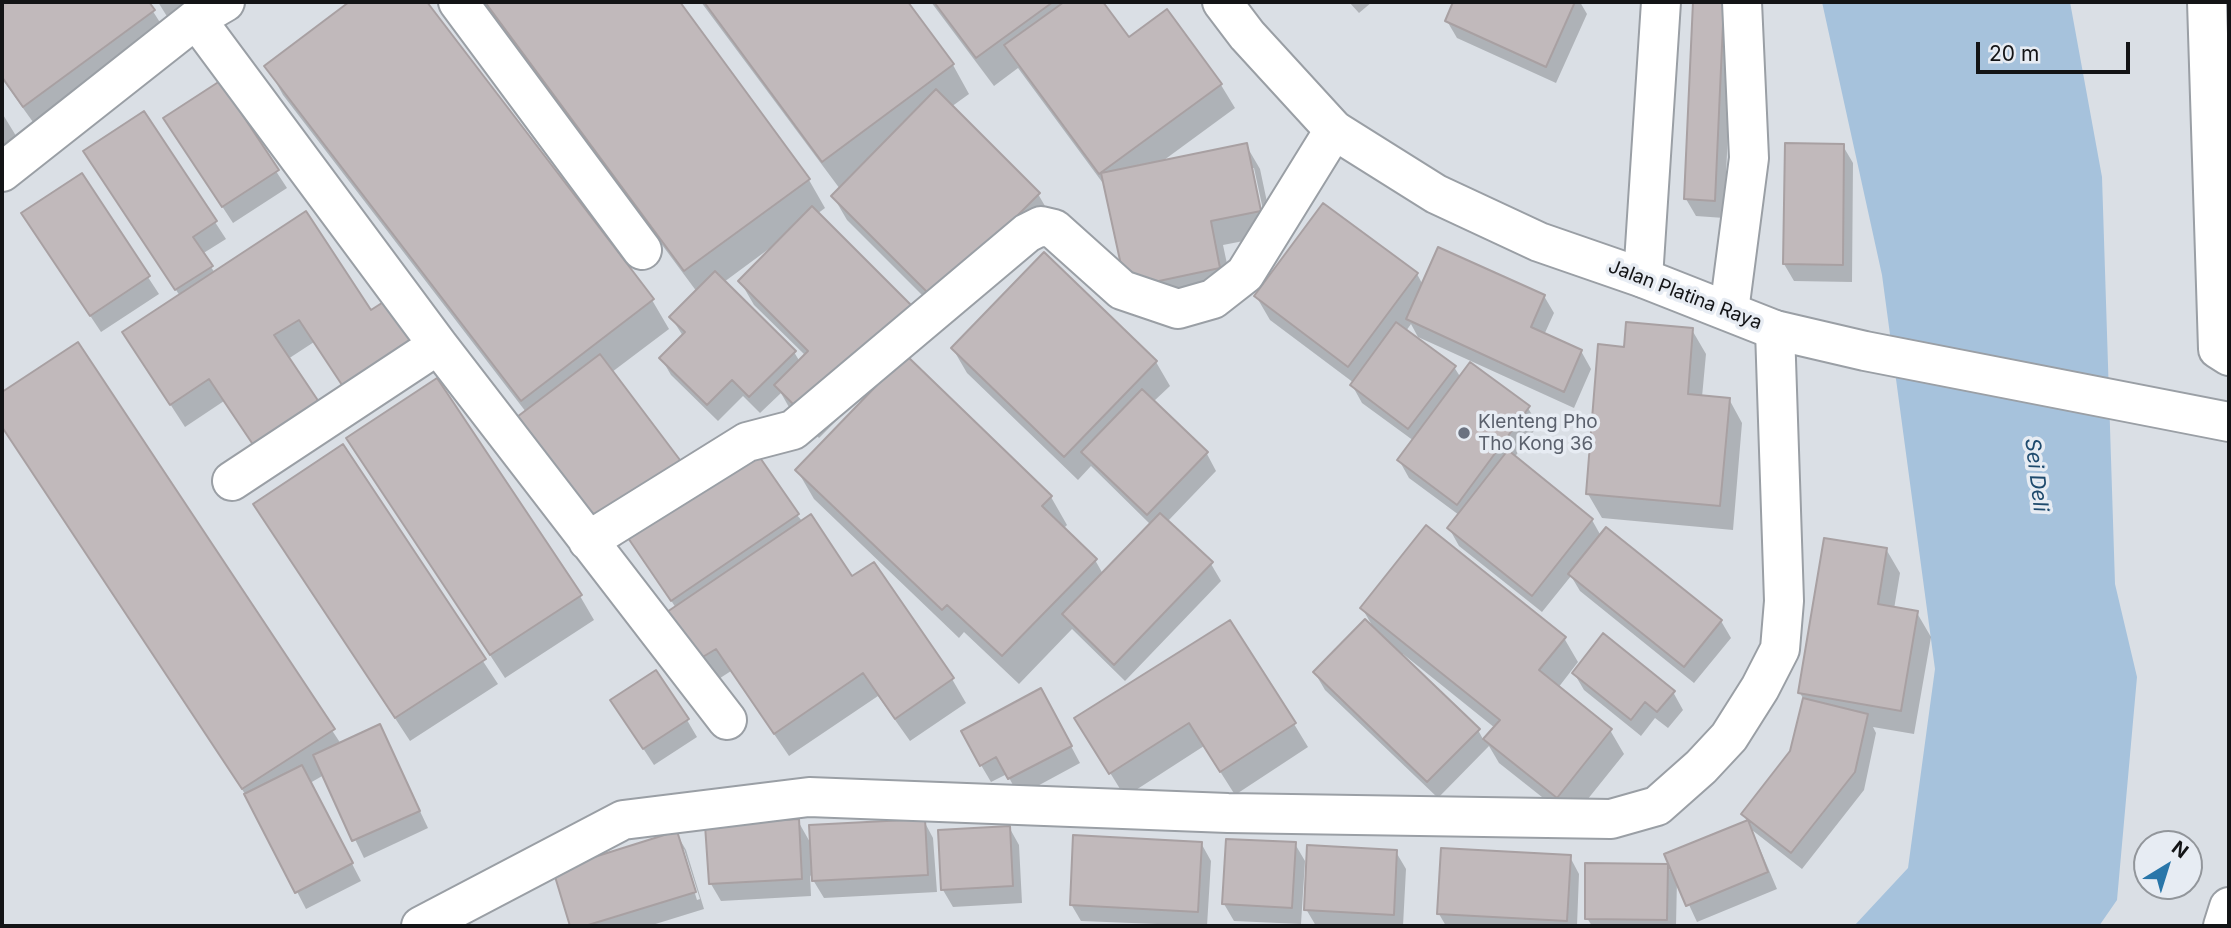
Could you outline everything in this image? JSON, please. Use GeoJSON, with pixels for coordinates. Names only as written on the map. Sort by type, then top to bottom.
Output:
{"type":"FeatureCollection","features":[{"type":"Feature","properties":{"kind":"street"},"geometry":{"type":"LineString","coordinates":[[458,2],[642,250]]}},
{"type":"Feature","properties":{"kind":"street","name":"Jalan Platina Raya"},"geometry":{"type":"LineString","coordinates":[[1222,2],[1247,35],[1334,130],[1436,194],[1539,242],[1643,278],[1775,330],[1866,351],[2220,420]]}},
{"type":"Feature","properties":{"kind":"street"},"geometry":{"type":"LineString","coordinates":[[1643,278],[1661,2]]}},
{"type":"Feature","properties":{"kind":"street"},"geometry":{"type":"LineString","coordinates":[[1728,311],[1749,158],[1742,2]]}},
{"type":"Feature","properties":{"kind":"street"},"geometry":{"type":"LineString","coordinates":[[2207,2],[2218,349],[2229,356]]}},
{"type":"Feature","properties":{"kind":"street"},"geometry":{"type":"LineString","coordinates":[[2,172],[210,10],[438,345],[727,720]]}},
{"type":"Feature","properties":{"kind":"street"},"geometry":{"type":"LineString","coordinates":[[588,541],[747,442],[793,430],[1027,233],[1041,226],[1054,229],[1122,290],[1178,309],[1213,299],[1245,274],[1334,130]]}},
{"type":"Feature","properties":{"kind":"street"},"geometry":{"type":"LineString","coordinates":[[421,926],[623,820],[809,797],[1228,813],[1611,819],[1657,806],[1701,767],[1729,737],[1760,688],[1780,649],[1784,601],[1775,330]]}},
{"type":"Feature","properties":{"kind":"street"},"geometry":{"type":"LineString","coordinates":[[232,481],[438,345]]}},
{"type":"Feature","properties":{"kind":"street"},"geometry":{"type":"LineString","coordinates":[[2223,926],[2229,907]]}},
{"type":"Feature","properties":{"kind":"water","name":"Sei Deli"},"geometry":{"type":"Polygon","coordinates":[[[1822,2],[2070,2],[2102,177],[2115,584],[2137,677],[2117,900],[2099,926],[1854,926],[1908,868],[1935,669],[1882,275],[1822,2]]]}},
{"type":"Feature","properties":{"kind":"building"},"geometry":{"type":"Polygon","coordinates":[[[2,2],[149,2],[155,10],[23,107],[2,77],[2,2]]]}},
{"type":"Feature","properties":{"kind":"building"},"geometry":{"type":"Polygon","coordinates":[[[349,2],[427,2],[654,299],[521,401],[264,66],[349,2]]]}},
{"type":"Feature","properties":{"kind":"building"},"geometry":{"type":"Polygon","coordinates":[[[485,2],[680,2],[810,179],[684,271],[485,2]]]}},
{"type":"Feature","properties":{"kind":"building"},"geometry":{"type":"Polygon","coordinates":[[[704,2],[908,2],[954,64],[822,162],[704,2]]]}},
{"type":"Feature","properties":{"kind":"building"},"geometry":{"type":"Polygon","coordinates":[[[934,2],[1053,2],[976,58],[934,2]]]}},
{"type":"Feature","properties":{"kind":"building"},"geometry":{"type":"Polygon","coordinates":[[[1064,2],[1103,2],[1129,37],[1167,9],[1222,84],[1099,174],[1004,45],[1064,2]]]}},
{"type":"Feature","properties":{"kind":"building"},"geometry":{"type":"Polygon","coordinates":[[[1453,2],[1575,2],[1546,67],[1445,21],[1453,2]]]}},
{"type":"Feature","properties":{"kind":"building"},"geometry":{"type":"Polygon","coordinates":[[[1693,2],[1724,2],[1715,201],[1684,199],[1693,2]]]}},
{"type":"Feature","properties":{"kind":"building"},"geometry":{"type":"Polygon","coordinates":[[[220,81],[279,170],[222,207],[163,118],[220,81]]]}},
{"type":"Feature","properties":{"kind":"building"},"geometry":{"type":"Polygon","coordinates":[[[936,89],[1040,193],[934,299],[831,196],[936,89]]]}},
{"type":"Feature","properties":{"kind":"building"},"geometry":{"type":"Polygon","coordinates":[[[144,111],[217,221],[193,237],[213,266],[175,290],[83,151],[144,111]]]}},
{"type":"Feature","properties":{"kind":"building"},"geometry":{"type":"Polygon","coordinates":[[[1247,143],[1261,211],[1211,221],[1220,268],[1126,288],[1101,173],[1247,143]]]}},
{"type":"Feature","properties":{"kind":"building"},"geometry":{"type":"Polygon","coordinates":[[[1785,143],[1844,144],[1843,265],[1783,264],[1785,143]]]}},
{"type":"Feature","properties":{"kind":"building"},"geometry":{"type":"Polygon","coordinates":[[[82,173],[150,276],[90,316],[21,213],[82,173]]]}},
{"type":"Feature","properties":{"kind":"building"},"geometry":{"type":"Polygon","coordinates":[[[1323,203],[1418,273],[1348,367],[1254,296],[1323,203]]]}},
{"type":"Feature","properties":{"kind":"building"},"geometry":{"type":"Polygon","coordinates":[[[812,206],[913,307],[804,415],[774,385],[808,351],[738,281],[812,206]]]}},
{"type":"Feature","properties":{"kind":"building"},"geometry":{"type":"Polygon","coordinates":[[[306,211],[371,310],[388,299],[419,347],[348,394],[299,320],[274,335],[323,408],[258,452],[209,379],[170,405],[122,332],[306,211]]]}},
{"type":"Feature","properties":{"kind":"building"},"geometry":{"type":"Polygon","coordinates":[[[1438,247],[1545,295],[1531,327],[1582,350],[1564,392],[1406,319],[1438,247]]]}},
{"type":"Feature","properties":{"kind":"building"},"geometry":{"type":"Polygon","coordinates":[[[1044,252],[1157,361],[1064,457],[951,348],[1044,252]]]}},
{"type":"Feature","properties":{"kind":"building"},"geometry":{"type":"Polygon","coordinates":[[[715,271],[796,351],[749,397],[732,380],[707,405],[659,358],[685,332],[669,317],[715,271]]]}},
{"type":"Feature","properties":{"kind":"building"},"geometry":{"type":"Polygon","coordinates":[[[1396,322],[1456,366],[1408,429],[1350,385],[1396,322]]]}},
{"type":"Feature","properties":{"kind":"building"},"geometry":{"type":"Polygon","coordinates":[[[1626,322],[1693,328],[1688,394],[1730,398],[1720,506],[1586,494],[1598,344],[1624,347],[1626,322]]]}},
{"type":"Feature","properties":{"kind":"building"},"geometry":{"type":"Polygon","coordinates":[[[78,342],[335,729],[242,789],[2,427],[2,392],[78,342]]]}},
{"type":"Feature","properties":{"kind":"building"},"geometry":{"type":"Polygon","coordinates":[[[600,354],[683,464],[597,529],[513,420],[600,354]]]}},
{"type":"Feature","properties":{"kind":"building"},"geometry":{"type":"Polygon","coordinates":[[[906,355],[1052,496],[1042,506],[1097,559],[1002,656],[947,605],[942,610],[795,470],[906,355]]]}},
{"type":"Feature","properties":{"kind":"building","name":"Klenteng Pho Tho Kong 36"},"geometry":{"type":"Polygon","coordinates":[[[1470,362],[1530,406],[1457,505],[1397,460],[1470,362]]]}},
{"type":"Feature","properties":{"kind":"building"},"geometry":{"type":"Polygon","coordinates":[[[437,378],[582,595],[490,655],[346,438],[437,378]]]}},
{"type":"Feature","properties":{"kind":"building"},"geometry":{"type":"Polygon","coordinates":[[[1142,389],[1208,452],[1147,515],[1081,452],[1142,389]]]}},
{"type":"Feature","properties":{"kind":"building"},"geometry":{"type":"Polygon","coordinates":[[[343,444],[486,659],[395,718],[253,504],[343,444]]]}},
{"type":"Feature","properties":{"kind":"building"},"geometry":{"type":"Polygon","coordinates":[[[754,449],[799,514],[671,601],[626,535],[754,449]]]}},
{"type":"Feature","properties":{"kind":"building"},"geometry":{"type":"Polygon","coordinates":[[[1508,450],[1593,519],[1532,596],[1447,528],[1508,450]]]}},
{"type":"Feature","properties":{"kind":"building"},"geometry":{"type":"Polygon","coordinates":[[[1160,513],[1213,562],[1114,665],[1062,614],[1160,513]]]}},
{"type":"Feature","properties":{"kind":"building"},"geometry":{"type":"Polygon","coordinates":[[[811,514],[852,576],[874,562],[954,678],[895,719],[863,673],[774,734],[716,649],[696,661],[664,614],[811,514]]]}},
{"type":"Feature","properties":{"kind":"building"},"geometry":{"type":"Polygon","coordinates":[[[1426,525],[1566,637],[1539,670],[1612,729],[1557,798],[1483,739],[1500,720],[1360,608],[1426,525]]]}},
{"type":"Feature","properties":{"kind":"building"},"geometry":{"type":"Polygon","coordinates":[[[1606,527],[1722,620],[1684,667],[1568,574],[1606,527]]]}},
{"type":"Feature","properties":{"kind":"building"},"geometry":{"type":"Polygon","coordinates":[[[1824,538],[1887,548],[1878,604],[1918,611],[1901,711],[1798,693],[1824,538]]]}},
{"type":"Feature","properties":{"kind":"building"},"geometry":{"type":"Polygon","coordinates":[[[1365,619],[1480,729],[1427,782],[1313,672],[1365,619]]]}},
{"type":"Feature","properties":{"kind":"building"},"geometry":{"type":"Polygon","coordinates":[[[1230,620],[1296,723],[1220,772],[1189,723],[1109,774],[1074,718],[1230,620]]]}},
{"type":"Feature","properties":{"kind":"building"},"geometry":{"type":"Polygon","coordinates":[[[1603,633],[1675,691],[1657,712],[1645,702],[1631,720],[1572,673],[1603,633]]]}},
{"type":"Feature","properties":{"kind":"building"},"geometry":{"type":"Polygon","coordinates":[[[656,670],[689,719],[643,749],[610,700],[656,670]]]}},
{"type":"Feature","properties":{"kind":"building"},"geometry":{"type":"Polygon","coordinates":[[[1041,688],[1072,746],[1008,779],[996,757],[980,766],[961,731],[1041,688]]]}},
{"type":"Feature","properties":{"kind":"building"},"geometry":{"type":"Polygon","coordinates":[[[1803,698],[1868,714],[1855,772],[1791,853],[1741,814],[1790,751],[1803,698]]]}},
{"type":"Feature","properties":{"kind":"building"},"geometry":{"type":"Polygon","coordinates":[[[380,724],[420,811],[352,841],[313,755],[380,724]]]}},
{"type":"Feature","properties":{"kind":"building"},"geometry":{"type":"Polygon","coordinates":[[[302,765],[353,863],[295,893],[244,794],[302,765]]]}},
{"type":"Feature","properties":{"kind":"building"},"geometry":{"type":"Polygon","coordinates":[[[799,819],[802,879],[709,884],[705,825],[799,819]]]}},
{"type":"Feature","properties":{"kind":"building"},"geometry":{"type":"Polygon","coordinates":[[[925,819],[928,875],[812,881],[809,825],[925,819]]]}},
{"type":"Feature","properties":{"kind":"building"},"geometry":{"type":"Polygon","coordinates":[[[1748,820],[1768,872],[1686,906],[1664,854],[1748,820]]]}},
{"type":"Feature","properties":{"kind":"building"},"geometry":{"type":"Polygon","coordinates":[[[1010,826],[1013,886],[941,890],[938,830],[1010,826]]]}},
{"type":"Feature","properties":{"kind":"building"},"geometry":{"type":"Polygon","coordinates":[[[677,831],[696,892],[585,926],[570,926],[553,870],[677,831]]]}},
{"type":"Feature","properties":{"kind":"building"},"geometry":{"type":"Polygon","coordinates":[[[1073,835],[1202,842],[1198,912],[1070,905],[1073,835]]]}},
{"type":"Feature","properties":{"kind":"building"},"geometry":{"type":"Polygon","coordinates":[[[1226,839],[1296,842],[1292,908],[1222,904],[1226,839]]]}},
{"type":"Feature","properties":{"kind":"building"},"geometry":{"type":"Polygon","coordinates":[[[1307,845],[1397,850],[1394,915],[1304,910],[1307,845]]]}},
{"type":"Feature","properties":{"kind":"building"},"geometry":{"type":"Polygon","coordinates":[[[1441,848],[1571,855],[1567,921],[1437,914],[1441,848]]]}},
{"type":"Feature","properties":{"kind":"building"},"geometry":{"type":"Polygon","coordinates":[[[1585,863],[1668,864],[1667,920],[1585,919],[1585,863]]]}},
{"type":"Feature","properties":{"kind":"place","name":"Klenteng Pho Tho Kong 36"},"geometry":{"type":"Point","coordinates":[1464,433]}}]}
